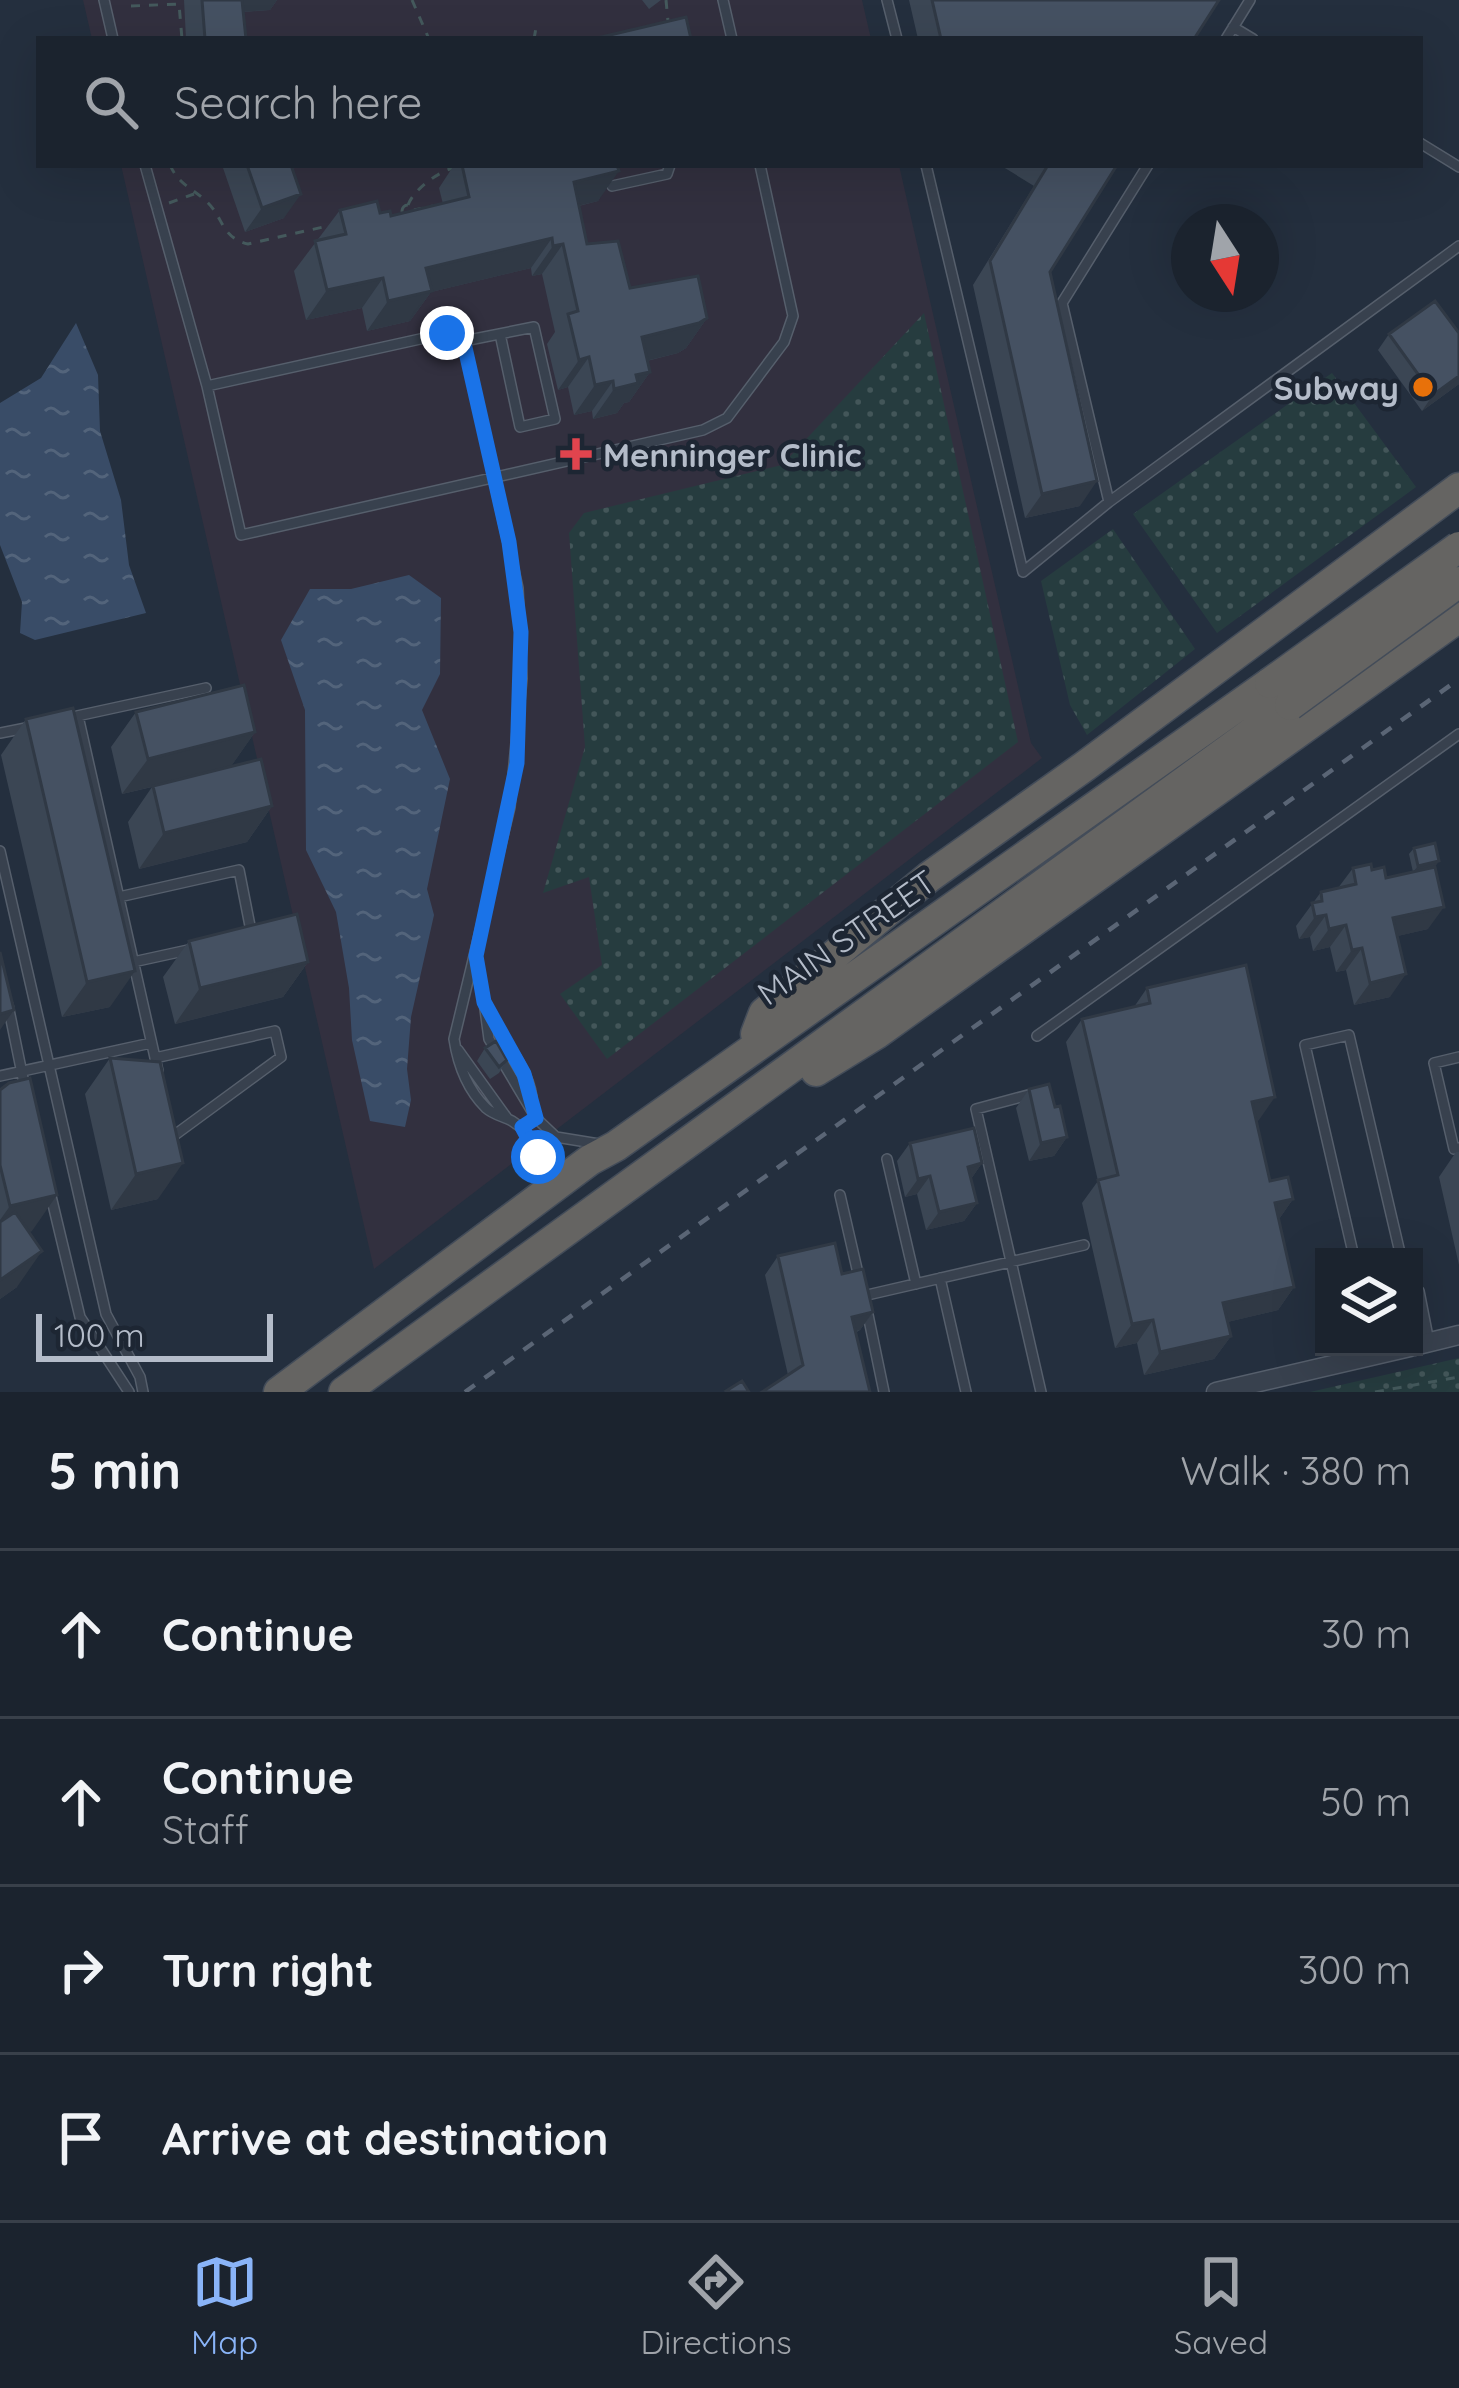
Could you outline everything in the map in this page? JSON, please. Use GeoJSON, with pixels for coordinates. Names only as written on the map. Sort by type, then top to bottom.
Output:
{"type":"FeatureCollection","features":[{"type":"Feature","properties":{"kind":"highway"},"geometry":{"type":"LineString","coordinates":[[750,1048],[764,1013],[928,877],[1459,488]]}},
{"type":"Feature","properties":{"kind":"highway"},"geometry":{"type":"LineString","coordinates":[[1388,540],[1358,579],[1357,600],[1365,620],[1384,632],[1417,635],[1459,615]]}},
{"type":"Feature","properties":{"kind":"highway","name":"MAIN STREET"},"geometry":{"type":"LineString","coordinates":[[344,1392],[1280,694],[1459,547]]}},
{"type":"Feature","properties":{"kind":"highway","name":"MAIN STREET"},"geometry":{"type":"LineString","coordinates":[[279,1392],[590,1160],[750,1048],[1280,694],[1459,582]]}},
{"type":"Feature","properties":{"kind":"highway"},"geometry":{"type":"LineString","coordinates":[[616,1193],[876,1034],[1459,615]]}},
{"type":"Feature","properties":{"kind":"street"},"geometry":{"type":"LineString","coordinates":[[1423,1344],[1459,1335]]}},
{"type":"Feature","properties":{"kind":"street"},"geometry":{"type":"LineString","coordinates":[[1216,1392],[1371,1356]]}},
{"type":"Feature","properties":{"kind":"lane"},"geometry":{"type":"LineString","coordinates":[[104,0],[112,36]]}},
{"type":"Feature","properties":{"kind":"lane"},"geometry":{"type":"LineString","coordinates":[[723,0],[730,36]]}},
{"type":"Feature","properties":{"kind":"lane"},"geometry":{"type":"LineString","coordinates":[[887,0],[896,36]]}},
{"type":"Feature","properties":{"kind":"lane"},"geometry":{"type":"LineString","coordinates":[[1228,36],[1250,0]]}},
{"type":"Feature","properties":{"kind":"lane"},"geometry":{"type":"LineString","coordinates":[[1233,27],[1248,36]]}},
{"type":"Feature","properties":{"kind":"lane"},"geometry":{"type":"LineString","coordinates":[[1423,145],[1459,167]]}},
{"type":"Feature","properties":{"kind":"lane"},"geometry":{"type":"LineString","coordinates":[[146,168],[207,386],[241,535],[703,430],[727,418],[784,341],[793,316],[761,168]]}},
{"type":"Feature","properties":{"kind":"lane"},"geometry":{"type":"LineString","coordinates":[[612,186],[667,174],[670,168]]}},
{"type":"Feature","properties":{"kind":"lane"},"geometry":{"type":"LineString","coordinates":[[927,168],[1023,572],[1109,502],[1459,247]]}},
{"type":"Feature","properties":{"kind":"lane"},"geometry":{"type":"LineString","coordinates":[[1109,502],[1062,302],[1146,168]]}},
{"type":"Feature","properties":{"kind":"lane"},"geometry":{"type":"LineString","coordinates":[[464,341],[534,327],[555,419],[520,427],[500,334]]}},
{"type":"Feature","properties":{"kind":"lane"},"geometry":{"type":"LineString","coordinates":[[207,386],[461,330],[518,588],[521,719],[510,807],[476,956],[455,1023],[455,1046],[463,1074],[484,1105],[522,1127],[538,1157],[539,1200]]}},
{"type":"Feature","properties":{"kind":"lane"},"geometry":{"type":"LineString","coordinates":[[59,721],[206,688]]}},
{"type":"Feature","properties":{"kind":"lane"},"geometry":{"type":"LineString","coordinates":[[78,716],[159,1078]]}},
{"type":"Feature","properties":{"kind":"lane"},"geometry":{"type":"LineString","coordinates":[[0,734],[40,725]]}},
{"type":"Feature","properties":{"kind":"lane"},"geometry":{"type":"LineString","coordinates":[[1037,1036],[1459,734]]}},
{"type":"Feature","properties":{"kind":"lane"},"geometry":{"type":"LineString","coordinates":[[0,851],[106,1314],[140,1377],[143,1392]]}},
{"type":"Feature","properties":{"kind":"lane"},"geometry":{"type":"LineString","coordinates":[[118,897],[239,870],[254,936],[233,940]]}},
{"type":"Feature","properties":{"kind":"lane"},"geometry":{"type":"LineString","coordinates":[[133,962],[193,949]]}},
{"type":"Feature","properties":{"kind":"lane"},"geometry":{"type":"LineString","coordinates":[[476,956],[484,1002],[524,1074],[534,1114],[556,1137],[616,1146]]}},
{"type":"Feature","properties":{"kind":"lane"},"geometry":{"type":"LineString","coordinates":[[4,986],[27,1094]]}},
{"type":"Feature","properties":{"kind":"lane"},"geometry":{"type":"LineString","coordinates":[[155,1058],[275,1031],[281,1057],[172,1137]]}},
{"type":"Feature","properties":{"kind":"lane"},"geometry":{"type":"LineString","coordinates":[[1352,1248],[1305,1045],[1349,1035],[1398,1248]]}},
{"type":"Feature","properties":{"kind":"lane"},"geometry":{"type":"LineString","coordinates":[[0,1076],[151,1043]]}},
{"type":"Feature","properties":{"kind":"lane"},"geometry":{"type":"LineString","coordinates":[[1459,1057],[1434,1063],[1454,1149],[1459,1148]]}},
{"type":"Feature","properties":{"kind":"lane"},"geometry":{"type":"LineString","coordinates":[[1041,1392],[976,1109],[1049,1090]]}},
{"type":"Feature","properties":{"kind":"lane"},"geometry":{"type":"LineString","coordinates":[[522,1127],[534,1114]]}},
{"type":"Feature","properties":{"kind":"lane"},"geometry":{"type":"LineString","coordinates":[[168,1118],[177,1159]]}},
{"type":"Feature","properties":{"kind":"lane"},"geometry":{"type":"LineString","coordinates":[[887,1160],[916,1284]]}},
{"type":"Feature","properties":{"kind":"lane"},"geometry":{"type":"LineString","coordinates":[[48,1183],[80,1317],[129,1392]]}},
{"type":"Feature","properties":{"kind":"lane"},"geometry":{"type":"LineString","coordinates":[[840,1195],[884,1392]]}},
{"type":"Feature","properties":{"kind":"lane"},"geometry":{"type":"LineString","coordinates":[[863,1296],[1084,1245]]}},
{"type":"Feature","properties":{"kind":"lane"},"geometry":{"type":"LineString","coordinates":[[940,1278],[966,1392]]}},
{"type":"Feature","properties":{"kind":"path"},"geometry":{"type":"LineString","coordinates":[[412,0],[428,36]]}},
{"type":"Feature","properties":{"kind":"path"},"geometry":{"type":"LineString","coordinates":[[666,0],[668,29]]}},
{"type":"Feature","properties":{"kind":"path"},"geometry":{"type":"LineString","coordinates":[[131,6],[179,4],[182,36]]}},
{"type":"Feature","properties":{"kind":"path"},"geometry":{"type":"LineString","coordinates":[[535,36],[537,22]]}},
{"type":"Feature","properties":{"kind":"path"},"geometry":{"type":"LineString","coordinates":[[171,168],[177,181],[214,210],[227,234],[248,244],[334,225]]}},
{"type":"Feature","properties":{"kind":"path"},"geometry":{"type":"LineString","coordinates":[[414,210],[412,216],[403,216],[402,208],[415,192],[442,170],[453,168]]}},
{"type":"Feature","properties":{"kind":"path"},"geometry":{"type":"LineString","coordinates":[[164,204],[196,194]]}},
{"type":"Feature","properties":{"kind":"path"},"geometry":{"type":"LineString","coordinates":[[408,205],[414,210]]}},
{"type":"Feature","properties":{"kind":"path"},"geometry":{"type":"LineString","coordinates":[[414,210],[435,206]]}},
{"type":"Feature","properties":{"kind":"path"},"geometry":{"type":"LineString","coordinates":[[1375,1392],[1459,1377]]}},
{"type":"Feature","properties":{"kind":"shaded area"},"geometry":{"type":"Polygon","coordinates":[[[83,0],[862,0],[870,36],[91,36],[83,0]]]}},
{"type":"Feature","properties":{"kind":"shaded area","name":"Menninger Clinic"},"geometry":{"type":"Polygon","coordinates":[[[122,168],[900,168],[1031,743],[1042,758],[374,1269],[122,168]]]}},
{"type":"Feature","properties":{"kind":"green space"},"geometry":{"type":"Polygon","coordinates":[[[924,313],[1018,742],[607,1059],[560,994],[602,965],[589,877],[543,893],[585,747],[569,533],[584,513],[782,465],[924,313]]]}},
{"type":"Feature","properties":{"kind":"green space"},"geometry":{"type":"Polygon","coordinates":[[[1332,373],[1416,487],[1217,633],[1133,514],[1332,373]]]}},
{"type":"Feature","properties":{"kind":"green space"},"geometry":{"type":"Polygon","coordinates":[[[1113,529],[1195,649],[1087,735],[1070,705],[1041,581],[1113,529]]]}},
{"type":"Feature","properties":{"kind":"green space"},"geometry":{"type":"Polygon","coordinates":[[[1459,1358],[1459,1392],[1310,1392],[1459,1358]]]}},
{"type":"Feature","properties":{"kind":"water"},"geometry":{"type":"Polygon","coordinates":[[[76,323],[98,375],[100,431],[121,500],[129,565],[146,613],[35,640],[20,633],[22,602],[0,545],[0,403],[41,378],[76,323]]]}},
{"type":"Feature","properties":{"kind":"water"},"geometry":{"type":"Polygon","coordinates":[[[409,575],[441,598],[440,674],[422,710],[450,779],[427,889],[434,915],[411,1017],[407,1069],[411,1100],[405,1127],[370,1121],[352,1040],[336,912],[306,850],[305,710],[281,640],[310,589],[351,589],[409,575]]]}},
{"type":"Feature","properties":{"kind":"building"},"geometry":{"type":"Polygon","coordinates":[[[202,0],[242,0],[246,36],[205,36],[202,0]]]}},
{"type":"Feature","properties":{"kind":"building"},"geometry":{"type":"Polygon","coordinates":[[[932,0],[1219,0],[1196,36],[940,36],[932,0]]]}},
{"type":"Feature","properties":{"kind":"building"},"geometry":{"type":"Polygon","coordinates":[[[686,17],[690,36],[606,36],[686,17]]]}},
{"type":"Feature","properties":{"kind":"building"},"geometry":{"type":"Polygon","coordinates":[[[248,168],[292,168],[301,194],[262,208],[248,168]]]}},
{"type":"Feature","properties":{"kind":"building"},"geometry":{"type":"Polygon","coordinates":[[[463,168],[618,168],[574,182],[587,244],[618,241],[630,288],[698,276],[707,318],[642,337],[650,372],[636,375],[638,383],[614,389],[613,381],[595,385],[589,357],[579,360],[568,314],[578,311],[563,244],[553,246],[552,238],[426,268],[432,291],[388,301],[383,278],[327,290],[315,241],[346,234],[340,210],[377,201],[380,213],[390,211],[391,216],[469,197],[463,168]]]}},
{"type":"Feature","properties":{"kind":"building"},"geometry":{"type":"Polygon","coordinates":[[[1046,168],[1115,168],[1050,272],[1097,481],[1042,494],[990,261],[1046,168]]]}},
{"type":"Feature","properties":{"kind":"building"},"geometry":{"type":"Polygon","coordinates":[[[1435,301],[1459,333],[1459,376],[1433,395],[1389,334],[1435,301]]]}},
{"type":"Feature","properties":{"kind":"building"},"geometry":{"type":"Polygon","coordinates":[[[244,685],[255,732],[148,759],[136,712],[244,685]]]}},
{"type":"Feature","properties":{"kind":"building"},"geometry":{"type":"Polygon","coordinates":[[[73,708],[135,971],[87,982],[26,719],[73,708]]]}},
{"type":"Feature","properties":{"kind":"building"},"geometry":{"type":"Polygon","coordinates":[[[261,759],[272,806],[164,833],[153,786],[261,759]]]}},
{"type":"Feature","properties":{"kind":"building"},"geometry":{"type":"Polygon","coordinates":[[[1435,843],[1439,861],[1418,866],[1414,848],[1435,843]]]}},
{"type":"Feature","properties":{"kind":"building"},"geometry":{"type":"Polygon","coordinates":[[[1371,864],[1372,870],[1384,867],[1386,878],[1435,867],[1444,907],[1393,918],[1406,974],[1370,983],[1362,948],[1352,950],[1346,925],[1329,929],[1326,915],[1315,917],[1312,903],[1322,901],[1321,892],[1356,884],[1353,868],[1371,864]]]}},
{"type":"Feature","properties":{"kind":"building"},"geometry":{"type":"Polygon","coordinates":[[[297,914],[308,962],[200,988],[189,941],[297,914]]]}},
{"type":"Feature","properties":{"kind":"building"},"geometry":{"type":"Polygon","coordinates":[[[0,952],[14,1010],[0,1014],[0,952]]]}},
{"type":"Feature","properties":{"kind":"building"},"geometry":{"type":"Polygon","coordinates":[[[1246,965],[1275,1097],[1252,1102],[1270,1181],[1288,1177],[1293,1199],[1275,1203],[1294,1287],[1223,1303],[1231,1336],[1160,1352],[1153,1320],[1132,1324],[1098,1180],[1118,1175],[1082,1019],[1150,1003],[1147,988],[1246,965]]]}},
{"type":"Feature","properties":{"kind":"building"},"geometry":{"type":"Polygon","coordinates":[[[496,1041],[507,1060],[499,1067],[485,1048],[496,1041]]]}},
{"type":"Feature","properties":{"kind":"building"},"geometry":{"type":"Polygon","coordinates":[[[110,1058],[160,1062],[183,1163],[136,1174],[110,1058]]]}},
{"type":"Feature","properties":{"kind":"building"},"geometry":{"type":"Polygon","coordinates":[[[30,1078],[57,1195],[10,1206],[0,1165],[0,1090],[30,1078]]]}},
{"type":"Feature","properties":{"kind":"building"},"geometry":{"type":"Polygon","coordinates":[[[1049,1084],[1067,1137],[1041,1143],[1029,1089],[1049,1084]]]}},
{"type":"Feature","properties":{"kind":"building"},"geometry":{"type":"Polygon","coordinates":[[[974,1128],[982,1163],[968,1167],[977,1203],[939,1212],[930,1176],[918,1179],[910,1143],[974,1128]]]}},
{"type":"Feature","properties":{"kind":"building"},"geometry":{"type":"Polygon","coordinates":[[[15,1212],[42,1251],[0,1280],[0,1222],[15,1212]]]}},
{"type":"Feature","properties":{"kind":"building"},"geometry":{"type":"Polygon","coordinates":[[[835,1243],[842,1274],[863,1269],[873,1312],[852,1317],[870,1392],[762,1392],[803,1365],[778,1256],[835,1243]]]}},
{"type":"Feature","properties":{"kind":"building"},"geometry":{"type":"Polygon","coordinates":[[[742,1381],[749,1392],[726,1391],[742,1381]]]}},
{"type":"Feature","properties":{"kind":"railway"},"geometry":{"type":"LineString","coordinates":[[465,1392],[1459,679]]}},
{"type":"Feature","properties":{"kind":"place","name":"Subway"},"geometry":{"type":"Point","coordinates":[1423,387]}},
{"type":"Feature","properties":{"kind":"place","name":"Menninger Clinic"},"geometry":{"type":"Point","coordinates":[576,454]}},
{"type":"Feature","properties":{"kind":"route"},"geometry":{"type":"LineString","coordinates":[[447,333],[461,330],[518,588],[522,679],[517,763],[476,956],[489,1014],[533,1099],[536,1118],[522,1127],[538,1157]]}}]}
